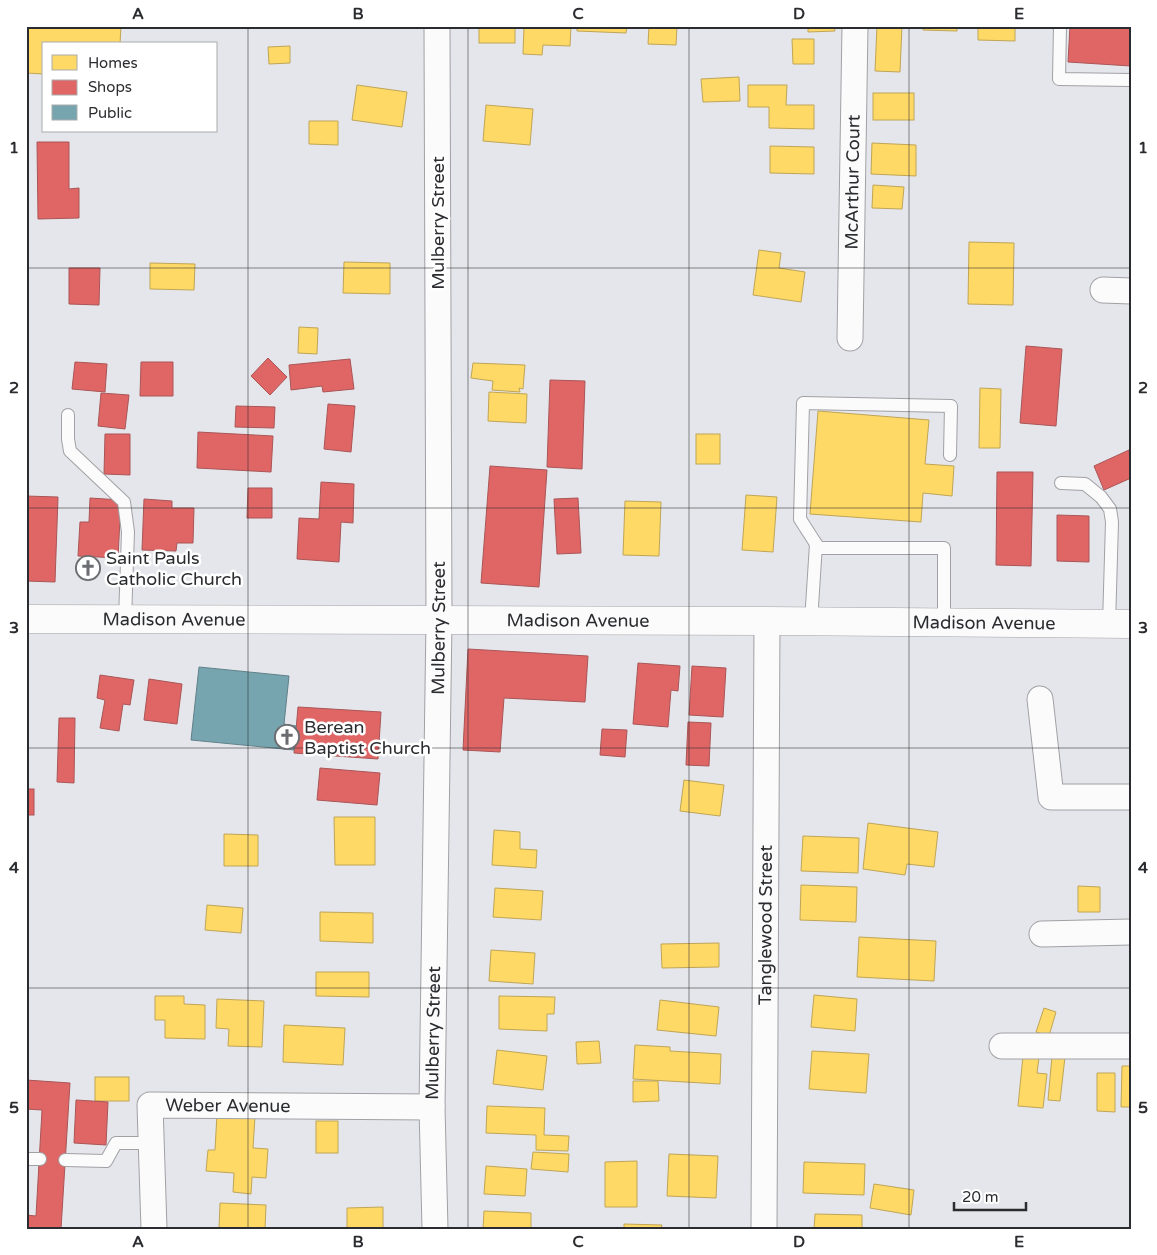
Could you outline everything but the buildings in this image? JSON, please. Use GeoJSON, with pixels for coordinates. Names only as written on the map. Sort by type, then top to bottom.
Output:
{"type":"FeatureCollection","features":[{"type":"Feature","properties":{"kind":"street","name":"Mulberry Street"},"geometry":{"type":"LineString","coordinates":[[435,1229],[432,1107],[439,620],[437,26]]}},
{"type":"Feature","properties":{"kind":"street","name":"McArthur Court"},"geometry":{"type":"LineString","coordinates":[[850,338],[856,26]]}},
{"type":"Feature","properties":{"kind":"street"},"geometry":{"type":"LineString","coordinates":[[1103,290],[1131,291]]}},
{"type":"Feature","properties":{"kind":"street","name":"Madison Avenue"},"geometry":{"type":"LineString","coordinates":[[26,619],[1120,624]]}},
{"type":"Feature","properties":{"kind":"street","name":"Tanglewood Street"},"geometry":{"type":"LineString","coordinates":[[764,1229],[767,622]]}},
{"type":"Feature","properties":{"kind":"street"},"geometry":{"type":"LineString","coordinates":[[1040,699],[1051,797],[1131,797]]}},
{"type":"Feature","properties":{"kind":"street"},"geometry":{"type":"LineString","coordinates":[[1042,934],[1131,932]]}},
{"type":"Feature","properties":{"kind":"street"},"geometry":{"type":"LineString","coordinates":[[1002,1046],[1131,1046]]}},
{"type":"Feature","properties":{"kind":"street","name":"Weber Avenue"},"geometry":{"type":"LineString","coordinates":[[154,1229],[150,1105],[432,1107]]}},
{"type":"Feature","properties":{"kind":"lane"},"geometry":{"type":"LineString","coordinates":[[1060,26],[1059,79],[1131,80]]}},
{"type":"Feature","properties":{"kind":"lane"},"geometry":{"type":"LineString","coordinates":[[944,623],[944,548],[819,548],[816,544],[800,519],[803,403],[952,406],[950,455]]}},
{"type":"Feature","properties":{"kind":"lane"},"geometry":{"type":"LineString","coordinates":[[68,415],[70,451],[124,502],[128,532],[126,619]]}},
{"type":"Feature","properties":{"kind":"lane"},"geometry":{"type":"LineString","coordinates":[[1061,484],[1086,484],[1101,497],[1110,509],[1120,624]]}},
{"type":"Feature","properties":{"kind":"lane"},"geometry":{"type":"LineString","coordinates":[[811,622],[816,544]]}},
{"type":"Feature","properties":{"kind":"lane"},"geometry":{"type":"LineString","coordinates":[[65,1160],[106,1161],[116,1143],[151,1143]]}},
{"type":"Feature","properties":{"kind":"lane"},"geometry":{"type":"LineString","coordinates":[[26,1159],[40,1159]]}},
{"type":"Feature","properties":{"kind":"place","name":"Saint Pauls Catholic Church"},"geometry":{"type":"Point","coordinates":[88,568]}},
{"type":"Feature","properties":{"kind":"place","name":"Berean Baptist Church"},"geometry":{"type":"Point","coordinates":[287,737]}}]}
